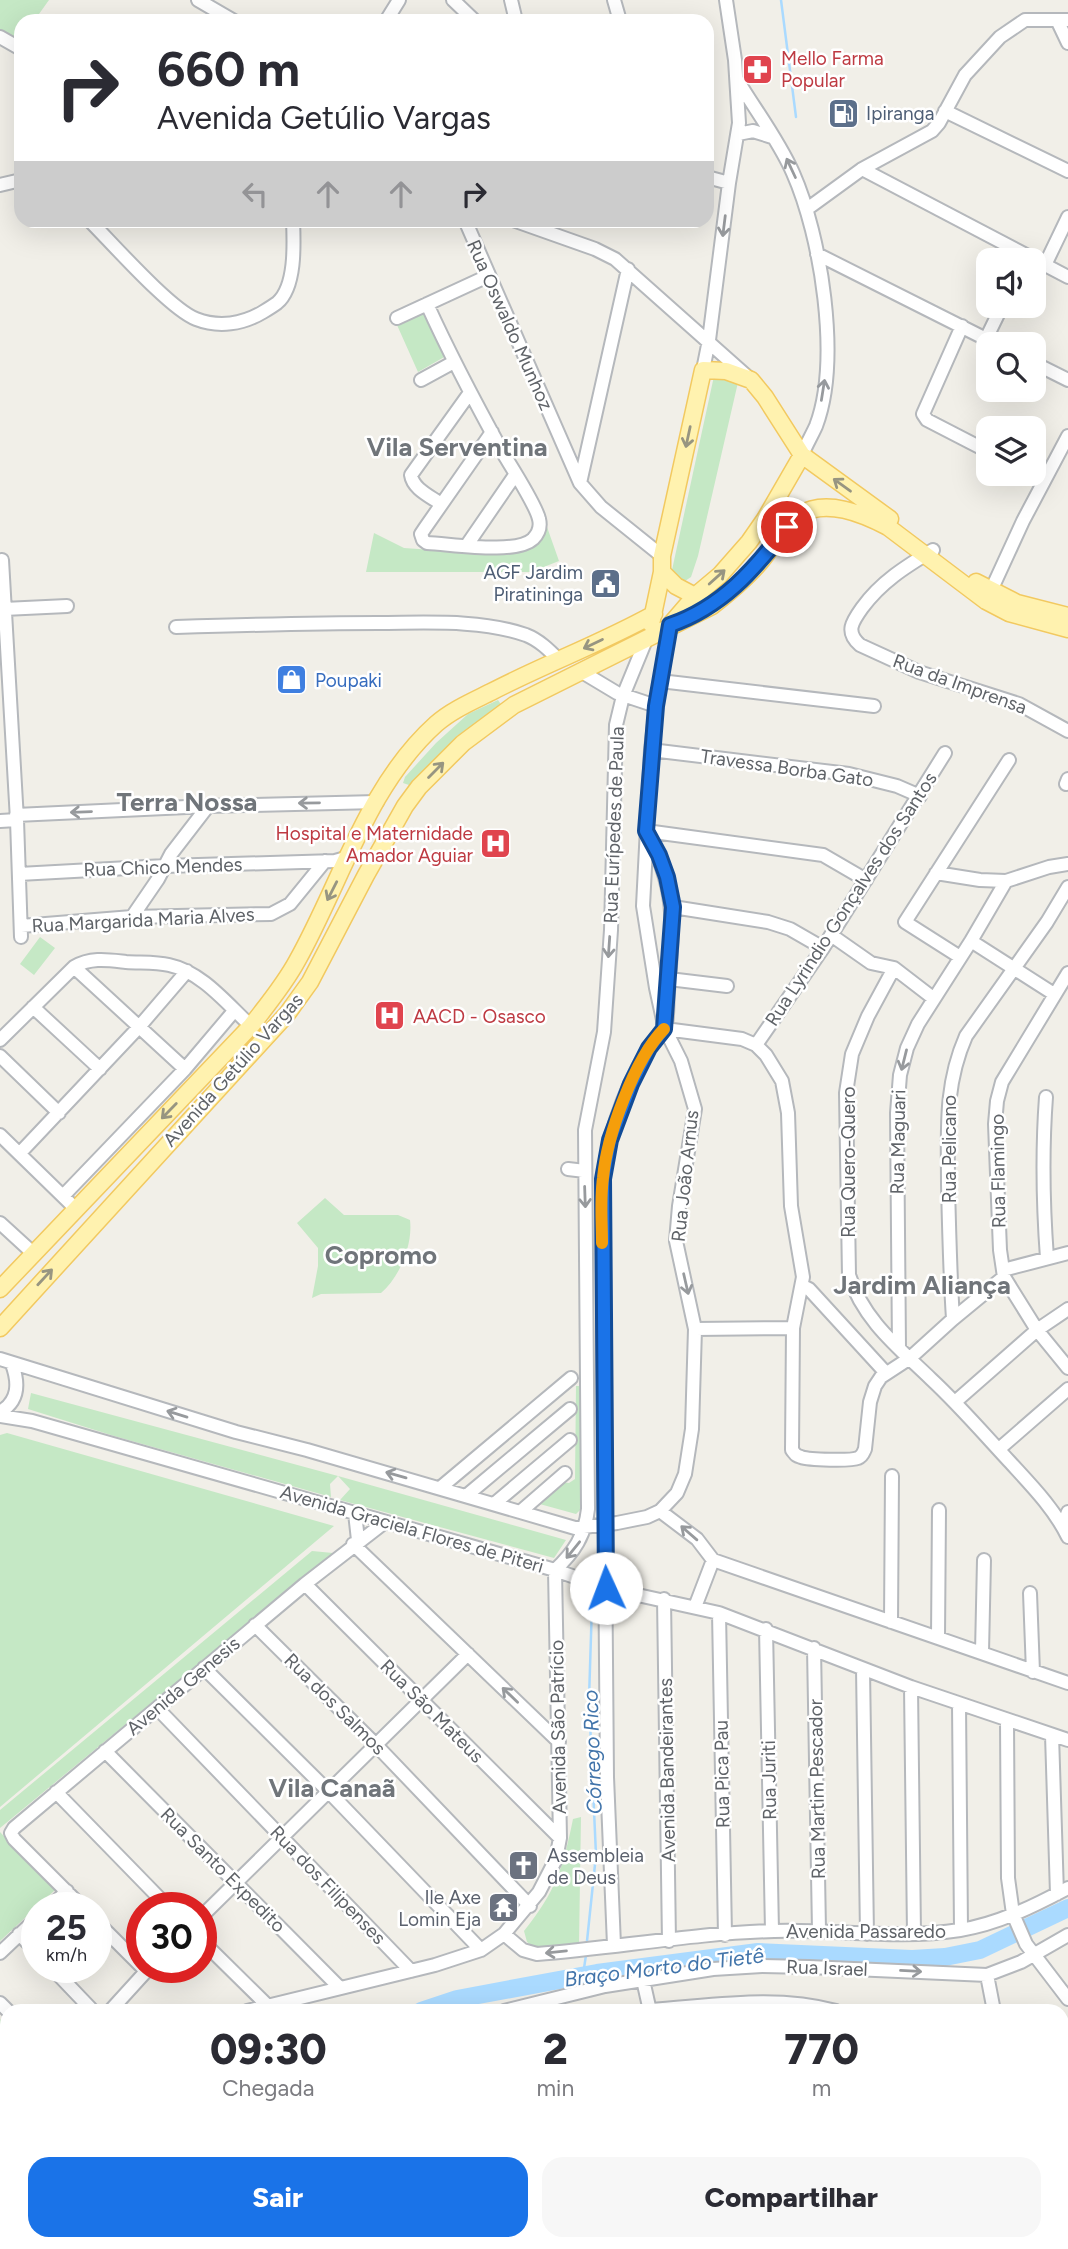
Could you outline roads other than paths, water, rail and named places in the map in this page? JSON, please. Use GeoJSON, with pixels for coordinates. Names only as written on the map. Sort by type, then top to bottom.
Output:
{"type":"FeatureCollection","features":[{"type":"Feature","properties":{"kind":"main road"},"geometry":{"type":"LineString","coordinates":[[703,370],[726,371],[751,380],[802,455],[1009,613],[1068,629]]}},
{"type":"Feature","properties":{"kind":"main road","name":"Rua Eurípedes de Paula"},"geometry":{"type":"LineString","coordinates":[[646,640],[654,614],[703,370]]}},
{"type":"Feature","properties":{"kind":"main road","name":"Avenida Getúlio Vargas"},"geometry":{"type":"LineString","coordinates":[[670,625],[749,542],[802,455]]}},
{"type":"Feature","properties":{"kind":"main road","name":"Avenida Getúlio Vargas"},"geometry":{"type":"LineString","coordinates":[[0,1328],[287,1014],[310,982],[366,875],[413,796],[463,743],[505,710],[646,640],[670,625],[692,618],[733,590],[798,515],[811,510],[840,509],[872,519],[929,553]]}},
{"type":"Feature","properties":{"kind":"main road"},"geometry":{"type":"LineString","coordinates":[[662,564],[676,586],[695,596]]}},
{"type":"Feature","properties":{"kind":"main road"},"geometry":{"type":"LineString","coordinates":[[988,596],[1068,616]]}},
{"type":"Feature","properties":{"kind":"main road","name":"Avenida Getúlio Vargas"},"geometry":{"type":"LineString","coordinates":[[0,1289],[251,1026],[280,989],[298,961],[377,802],[393,774],[421,739],[446,716],[510,682],[654,614]]}},
{"type":"Feature","properties":{"kind":"main road"},"geometry":{"type":"LineString","coordinates":[[393,774],[400,792],[413,796]]}},
{"type":"Feature","properties":{"kind":"street"},"geometry":{"type":"LineString","coordinates":[[198,0],[222,14]]}},
{"type":"Feature","properties":{"kind":"street"},"geometry":{"type":"LineString","coordinates":[[453,0],[468,14]]}},
{"type":"Feature","properties":{"kind":"street"},"geometry":{"type":"LineString","coordinates":[[726,0],[738,81],[790,165],[807,209],[817,254],[825,326],[825,387],[816,424],[802,455]]}},
{"type":"Feature","properties":{"kind":"street"},"geometry":{"type":"LineString","coordinates":[[807,209],[863,169],[925,136],[939,123],[973,66],[1019,22],[1031,19],[1063,21],[1068,43]]}},
{"type":"Feature","properties":{"kind":"street","name":"Rua Eurípedes de Paula"},"geometry":{"type":"LineString","coordinates":[[703,370],[738,134],[738,81]]}},
{"type":"Feature","properties":{"kind":"street"},"geometry":{"type":"LineString","coordinates":[[945,111],[1068,172]]}},
{"type":"Feature","properties":{"kind":"street"},"geometry":{"type":"LineString","coordinates":[[738,134],[753,131],[772,137]]}},
{"type":"Feature","properties":{"kind":"street"},"geometry":{"type":"LineString","coordinates":[[863,169],[1008,248]]}},
{"type":"Feature","properties":{"kind":"street"},"geometry":{"type":"LineString","coordinates":[[714,179],[729,183]]}},
{"type":"Feature","properties":{"kind":"street"},"geometry":{"type":"LineString","coordinates":[[1046,263],[1068,217]]}},
{"type":"Feature","properties":{"kind":"street"},"geometry":{"type":"LineString","coordinates":[[97,228],[172,303],[195,319],[220,325],[249,321],[279,302],[291,276],[293,228]]}},
{"type":"Feature","properties":{"kind":"street","name":"Rua Oswaldo Munhoz"},"geometry":{"type":"LineString","coordinates":[[468,228],[580,483],[601,507],[662,564]]}},
{"type":"Feature","properties":{"kind":"street"},"geometry":{"type":"LineString","coordinates":[[536,228],[615,259],[751,380]]}},
{"type":"Feature","properties":{"kind":"street"},"geometry":{"type":"LineString","coordinates":[[817,254],[976,333]]}},
{"type":"Feature","properties":{"kind":"street"},"geometry":{"type":"LineString","coordinates":[[1046,266],[1068,277]]}},
{"type":"Feature","properties":{"kind":"street"},"geometry":{"type":"LineString","coordinates":[[580,483],[628,269]]}},
{"type":"Feature","properties":{"kind":"street"},"geometry":{"type":"LineString","coordinates":[[397,318],[488,276]]}},
{"type":"Feature","properties":{"kind":"street"},"geometry":{"type":"LineString","coordinates":[[427,304],[469,394],[492,432],[539,519],[539,531],[532,540],[522,546],[508,548],[428,543],[423,540],[421,534],[492,432]]}},
{"type":"Feature","properties":{"kind":"street"},"geometry":{"type":"LineString","coordinates":[[962,326],[922,411],[928,420],[976,445]]}},
{"type":"Feature","properties":{"kind":"street"},"geometry":{"type":"LineString","coordinates":[[421,380],[454,362]]}},
{"type":"Feature","properties":{"kind":"street"},"geometry":{"type":"LineString","coordinates":[[1046,369],[1068,380]]}},
{"type":"Feature","properties":{"kind":"street"},"geometry":{"type":"LineString","coordinates":[[441,504],[418,487],[412,481],[411,475],[469,394]]}},
{"type":"Feature","properties":{"kind":"street"},"geometry":{"type":"LineString","coordinates":[[1046,477],[1068,436]]}},
{"type":"Feature","properties":{"kind":"street"},"geometry":{"type":"LineString","coordinates":[[467,545],[515,475]]}},
{"type":"Feature","properties":{"kind":"street"},"geometry":{"type":"LineString","coordinates":[[988,596],[1042,486]]}},
{"type":"Feature","properties":{"kind":"street","name":"Rua da Imprensa"},"geometry":{"type":"LineString","coordinates":[[929,553],[884,582],[871,596],[853,621],[850,631],[853,639],[860,645],[919,672],[1018,704],[1068,731]]}},
{"type":"Feature","properties":{"kind":"street"},"geometry":{"type":"LineString","coordinates":[[2,560],[4,702],[17,818],[19,874]]}},
{"type":"Feature","properties":{"kind":"street"},"geometry":{"type":"LineString","coordinates":[[4,609],[67,606]]}},
{"type":"Feature","properties":{"kind":"street"},"geometry":{"type":"LineString","coordinates":[[176,627],[330,622],[420,622],[476,626],[527,635],[542,644],[559,660]]}},
{"type":"Feature","properties":{"kind":"street","name":"Rua João Arnus"},"geometry":{"type":"LineString","coordinates":[[660,1511],[677,1493],[685,1474],[692,1429],[695,1329],[676,1241],[695,1109],[681,1061],[664,1029],[643,906],[651,750],[670,625]]}},
{"type":"Feature","properties":{"kind":"street","name":"Rua Eurípedes de Paula"},"geometry":{"type":"LineString","coordinates":[[586,1528],[589,1466],[585,1171],[587,1111],[604,1032],[611,930],[616,725],[623,696],[646,640]]}},
{"type":"Feature","properties":{"kind":"street"},"geometry":{"type":"LineString","coordinates":[[582,672],[623,696],[656,706]]}},
{"type":"Feature","properties":{"kind":"street"},"geometry":{"type":"LineString","coordinates":[[660,681],[874,706]]}},
{"type":"Feature","properties":{"kind":"street"},"geometry":{"type":"LineString","coordinates":[[603,685],[616,725]]}},
{"type":"Feature","properties":{"kind":"street","name":"Travessa Borba Gato"},"geometry":{"type":"LineString","coordinates":[[651,750],[849,774],[897,786],[920,796]]}},
{"type":"Feature","properties":{"kind":"street","name":"Rua Lyrindio Gonçalves dos Santos"},"geometry":{"type":"LineString","coordinates":[[756,1045],[823,948],[945,753]]}},
{"type":"Feature","properties":{"kind":"street"},"geometry":{"type":"LineString","coordinates":[[960,957],[905,922],[1009,760]]}},
{"type":"Feature","properties":{"kind":"street"},"geometry":{"type":"LineString","coordinates":[[0,821],[208,806],[377,802]]}},
{"type":"Feature","properties":{"kind":"street"},"geometry":{"type":"LineString","coordinates":[[132,917],[208,806]]}},
{"type":"Feature","properties":{"kind":"street"},"geometry":{"type":"LineString","coordinates":[[646,831],[823,855],[866,880]]}},
{"type":"Feature","properties":{"kind":"street"},"geometry":{"type":"LineString","coordinates":[[614,1945],[607,1777],[603,1179],[610,1140],[631,1084],[649,1048],[664,1029],[673,907],[667,877],[646,831]]}},
{"type":"Feature","properties":{"kind":"street","name":"Rua Chico Mendes"},"geometry":{"type":"LineString","coordinates":[[19,874],[349,858]]}},
{"type":"Feature","properties":{"kind":"street","name":"Rua Margarida Maria Alves"},"geometry":{"type":"LineString","coordinates":[[19,874],[21,931],[132,917],[271,914],[290,904],[326,861]]}},
{"type":"Feature","properties":{"kind":"street"},"geometry":{"type":"LineString","coordinates":[[936,873],[1006,881],[1049,867],[1068,864]]}},
{"type":"Feature","properties":{"kind":"street","name":"Rua Maguari"},"geometry":{"type":"LineString","coordinates":[[899,1348],[897,1113],[900,1075],[907,1048],[933,998],[1006,881]]}},
{"type":"Feature","properties":{"kind":"street","name":"Rua Pelicano"},"geometry":{"type":"LineString","coordinates":[[953,1319],[947,1119],[950,1084],[957,1057],[966,1036],[1047,922],[1068,887]]}},
{"type":"Feature","properties":{"kind":"street"},"geometry":{"type":"LineString","coordinates":[[673,907],[768,922],[790,929],[823,948]]}},
{"type":"Feature","properties":{"kind":"street"},"geometry":{"type":"LineString","coordinates":[[831,935],[871,963],[894,968],[933,998]]}},
{"type":"Feature","properties":{"kind":"street"},"geometry":{"type":"LineString","coordinates":[[971,941],[1054,994]]}},
{"type":"Feature","properties":{"kind":"street"},"geometry":{"type":"LineString","coordinates":[[0,1040],[74,967],[98,959],[170,965],[187,971],[251,1026]]}},
{"type":"Feature","properties":{"kind":"street"},"geometry":{"type":"LineString","coordinates":[[74,967],[184,1069]]}},
{"type":"Feature","properties":{"kind":"street","name":"Rua Quero-Quero"},"geometry":{"type":"LineString","coordinates":[[894,968],[867,1016],[852,1054],[846,1093],[849,1275],[855,1294],[869,1316],[956,1402],[1065,1531]]}},
{"type":"Feature","properties":{"kind":"street"},"geometry":{"type":"LineString","coordinates":[[20,1153],[139,1027],[187,971]]}},
{"type":"Feature","properties":{"kind":"street","name":"Rua Flamingo"},"geometry":{"type":"LineString","coordinates":[[1068,973],[1008,1070],[997,1101],[995,1124],[1000,1250],[1004,1274],[1037,1330],[1068,1368]]}},
{"type":"Feature","properties":{"kind":"street"},"geometry":{"type":"LineString","coordinates":[[668,979],[727,986]]}},
{"type":"Feature","properties":{"kind":"street"},"geometry":{"type":"LineString","coordinates":[[33,1007],[100,1069]]}},
{"type":"Feature","properties":{"kind":"street","name":"Avenida Getúlio Vargas"},"geometry":{"type":"LineString","coordinates":[[63,1196],[184,1069],[234,1011]]}},
{"type":"Feature","properties":{"kind":"street"},"geometry":{"type":"LineString","coordinates":[[664,1029],[742,1039],[756,1045],[774,1067],[786,1096],[791,1206],[803,1286],[793,1328],[792,1450],[797,1456],[804,1459],[857,1459],[862,1455],[867,1438],[870,1402],[875,1386],[886,1373],[910,1358],[1004,1274],[1068,1253]]}},
{"type":"Feature","properties":{"kind":"street"},"geometry":{"type":"LineString","coordinates":[[0,1056],[60,1113]]}},
{"type":"Feature","properties":{"kind":"street"},"geometry":{"type":"LineString","coordinates":[[1046,1097],[1043,1205],[1047,1258]]}},
{"type":"Feature","properties":{"kind":"street"},"geometry":{"type":"LineString","coordinates":[[0,1135],[76,1209]]}},
{"type":"Feature","properties":{"kind":"street"},"geometry":{"type":"LineString","coordinates":[[568,1169],[585,1171]]}},
{"type":"Feature","properties":{"kind":"street"},"geometry":{"type":"LineString","coordinates":[[0,1223],[34,1254]]}},
{"type":"Feature","properties":{"kind":"street"},"geometry":{"type":"LineString","coordinates":[[803,1286],[809,1289],[886,1373]]}},
{"type":"Feature","properties":{"kind":"street"},"geometry":{"type":"LineString","coordinates":[[956,1402],[1037,1330],[1068,1309]]}},
{"type":"Feature","properties":{"kind":"street"},"geometry":{"type":"LineString","coordinates":[[695,1329],[793,1328]]}},
{"type":"Feature","properties":{"kind":"street"},"geometry":{"type":"LineString","coordinates":[[6,1362],[17,1384],[12,1402]]}},
{"type":"Feature","properties":{"kind":"street"},"geometry":{"type":"LineString","coordinates":[[6,1362],[236,1432],[575,1528],[604,1526],[647,1517],[660,1511],[697,1539],[713,1560],[1068,1683]]}},
{"type":"Feature","properties":{"kind":"street"},"geometry":{"type":"LineString","coordinates":[[440,1488],[570,1378]]}},
{"type":"Feature","properties":{"kind":"street"},"geometry":{"type":"LineString","coordinates":[[999,1450],[1068,1389]]}},
{"type":"Feature","properties":{"kind":"street","name":"Avenida Graciela Flores de Piteri"},"geometry":{"type":"LineString","coordinates":[[0,1414],[12,1402],[21,1415],[32,1421]]}},
{"type":"Feature","properties":{"kind":"street"},"geometry":{"type":"LineString","coordinates":[[466,1496],[570,1409]]}},
{"type":"Feature","properties":{"kind":"street","name":"Avenida Graciela Flores de Piteri"},"geometry":{"type":"LineString","coordinates":[[0,1414],[555,1570],[606,1588],[719,1613],[911,1687],[1068,1740]]}},
{"type":"Feature","properties":{"kind":"street"},"geometry":{"type":"LineString","coordinates":[[494,1504],[570,1440]]}},
{"type":"Feature","properties":{"kind":"street"},"geometry":{"type":"LineString","coordinates":[[520,1512],[565,1473]]}},
{"type":"Feature","properties":{"kind":"street"},"geometry":{"type":"LineString","coordinates":[[891,1622],[892,1476]]}},
{"type":"Feature","properties":{"kind":"street"},"geometry":{"type":"LineString","coordinates":[[937,1638],[939,1510]]}},
{"type":"Feature","properties":{"kind":"street"},"geometry":{"type":"LineString","coordinates":[[1065,1531],[1068,1512]]}},
{"type":"Feature","properties":{"kind":"street"},"geometry":{"type":"LineString","coordinates":[[355,1513],[356,1542],[559,1742]]}},
{"type":"Feature","properties":{"kind":"street","name":"Avenida Genesis"},"geometry":{"type":"LineString","coordinates":[[66,1891],[11,1833],[14,1828],[255,1625],[356,1542],[385,1522]]}},
{"type":"Feature","properties":{"kind":"street"},"geometry":{"type":"LineString","coordinates":[[555,1570],[574,1550],[586,1528]]}},
{"type":"Feature","properties":{"kind":"street"},"geometry":{"type":"LineString","coordinates":[[695,1607],[713,1560]]}},
{"type":"Feature","properties":{"kind":"street"},"geometry":{"type":"LineString","coordinates":[[982,1652],[984,1560]]}},
{"type":"Feature","properties":{"kind":"street","name":"Avenida São Patrício"},"geometry":{"type":"LineString","coordinates":[[276,2004],[411,1971],[481,1950],[504,1934],[530,1906],[556,1859],[560,1838],[555,1570]]}},
{"type":"Feature","properties":{"kind":"street","name":"Rua São Mateus"},"geometry":{"type":"LineString","coordinates":[[305,1584],[560,1838]]}},
{"type":"Feature","properties":{"kind":"street"},"geometry":{"type":"LineString","coordinates":[[1030,1593],[1033,1671]]}},
{"type":"Feature","properties":{"kind":"street","name":"Avenida Bandeirantes"},"geometry":{"type":"LineString","coordinates":[[664,1599],[669,1941]]}},
{"type":"Feature","properties":{"kind":"street","name":"Rua Pica Pau"},"geometry":{"type":"LineString","coordinates":[[719,1613],[724,1935]]}},
{"type":"Feature","properties":{"kind":"street","name":"Rua dos Salmos"},"geometry":{"type":"LineString","coordinates":[[255,1625],[376,1745],[530,1906]]}},
{"type":"Feature","properties":{"kind":"street","name":"Rua Juriti"},"geometry":{"type":"LineString","coordinates":[[766,1629],[772,1931]]}},
{"type":"Feature","properties":{"kind":"street","name":"Rua Martim Pescador"},"geometry":{"type":"LineString","coordinates":[[814,1648],[819,1930]]}},
{"type":"Feature","properties":{"kind":"street"},"geometry":{"type":"LineString","coordinates":[[217,1901],[468,1654]]}},
{"type":"Feature","properties":{"kind":"street"},"geometry":{"type":"LineString","coordinates":[[204,1668],[329,1791],[481,1950]]}},
{"type":"Feature","properties":{"kind":"street"},"geometry":{"type":"LineString","coordinates":[[863,1669],[867,1934]]}},
{"type":"Feature","properties":{"kind":"street"},"geometry":{"type":"LineString","coordinates":[[911,1687],[914,1934]]}},
{"type":"Feature","properties":{"kind":"street"},"geometry":{"type":"LineString","coordinates":[[959,1704],[961,1930]]}},
{"type":"Feature","properties":{"kind":"street","name":"Rua dos Filipenses"},"geometry":{"type":"LineString","coordinates":[[157,1708],[411,1971]]}},
{"type":"Feature","properties":{"kind":"street"},"geometry":{"type":"LineString","coordinates":[[1007,1721],[1008,1878],[1014,1917],[1032,1953],[1068,1999]]}},
{"type":"Feature","properties":{"kind":"street"},"geometry":{"type":"LineString","coordinates":[[1052,1735],[1062,1891]]}},
{"type":"Feature","properties":{"kind":"street","name":"Rua Santo Expedito"},"geometry":{"type":"LineString","coordinates":[[105,1751],[340,1988]]}},
{"type":"Feature","properties":{"kind":"street"},"geometry":{"type":"LineString","coordinates":[[56,1792],[153,1892]]}},
{"type":"Feature","properties":{"kind":"street","name":"Avenida Passaredo"},"geometry":{"type":"LineString","coordinates":[[504,1934],[523,1950],[537,1954],[772,1931],[914,1934],[961,1930],[1014,1917],[1062,1891]]}},
{"type":"Feature","properties":{"kind":"street"},"geometry":{"type":"LineString","coordinates":[[0,1953],[19,1934]]}},
{"type":"Feature","properties":{"kind":"street"},"geometry":{"type":"LineString","coordinates":[[993,2004],[987,1975],[1068,1935]]}},
{"type":"Feature","properties":{"kind":"street"},"geometry":{"type":"LineString","coordinates":[[112,1936],[126,1949]]}},
{"type":"Feature","properties":{"kind":"street"},"geometry":{"type":"LineString","coordinates":[[217,1956],[266,2004]]}},
{"type":"Feature","properties":{"kind":"street","name":"Rua Israel"},"geometry":{"type":"LineString","coordinates":[[532,2004],[605,1986],[713,1969],[762,1966],[987,1975]]}},
{"type":"Feature","properties":{"kind":"street"},"geometry":{"type":"LineString","coordinates":[[643,1980],[648,2004]]}},
{"type":"Feature","properties":{"kind":"street"},"geometry":{"type":"LineString","coordinates":[[66,1983],[86,2004]]}},
{"type":"Feature","properties":{"kind":"street"},"geometry":{"type":"LineString","coordinates":[[116,2004],[135,1983]]}},
{"type":"Feature","properties":{"kind":"street"},"geometry":{"type":"LineString","coordinates":[[738,2004],[790,2004]]}},
{"type":"Feature","properties":{"kind":"waterway","name":"Córrego Rico"},"geometry":{"type":"LineString","coordinates":[[781,0],[796,117]]}},
{"type":"Feature","properties":{"kind":"waterway","name":"Córrego Rico"},"geometry":{"type":"LineString","coordinates":[[587,1941],[596,1855],[589,1699],[592,1604]]}},
{"type":"Feature","properties":{"kind":"waterway","name":"Braço Morto do Tietê"},"geometry":{"type":"LineString","coordinates":[[442,2004],[597,1973],[758,1952],[912,1959],[945,1957],[980,1950],[1068,1908]]}},
{"type":"Feature","properties":{"kind":"waterway","name":"Córrego Rico"},"geometry":{"type":"LineString","coordinates":[[583,1975],[586,1955]]}},
{"type":"Feature","properties":{"kind":"place","name":"Mello Farma Popular"},"geometry":{"type":"Point","coordinates":[758,69]}},
{"type":"Feature","properties":{"kind":"place","name":"Ipiranga"},"geometry":{"type":"Point","coordinates":[843,113]}},
{"type":"Feature","properties":{"kind":"place","name":"AGF Jardim Piratininga"},"geometry":{"type":"Point","coordinates":[606,583]}},
{"type":"Feature","properties":{"kind":"place","name":"Poupaki"},"geometry":{"type":"Point","coordinates":[292,680]}},
{"type":"Feature","properties":{"kind":"place","name":"Hospital e Maternidade Amador Aguiar"},"geometry":{"type":"Point","coordinates":[496,844]}},
{"type":"Feature","properties":{"kind":"place","name":"AACD - Osasco"},"geometry":{"type":"Point","coordinates":[390,1016]}},
{"type":"Feature","properties":{"kind":"place","name":"Assembleia de Deus"},"geometry":{"type":"Point","coordinates":[524,1866]}},
{"type":"Feature","properties":{"kind":"place","name":"Ile Axe Lomin Eja"},"geometry":{"type":"Point","coordinates":[504,1908]}},
{"type":"Feature","properties":{"kind":"district","name":"Vila Serventina"},"geometry":{"type":"Point","coordinates":[457,447]}},
{"type":"Feature","properties":{"kind":"district","name":"Terra Nossa"},"geometry":{"type":"Point","coordinates":[187,802]}},
{"type":"Feature","properties":{"kind":"district","name":"Copromo"},"geometry":{"type":"Point","coordinates":[381,1255]}},
{"type":"Feature","properties":{"kind":"district","name":"Jardim Aliança"},"geometry":{"type":"Point","coordinates":[922,1285]}},
{"type":"Feature","properties":{"kind":"district","name":"Vila Canaã"},"geometry":{"type":"Point","coordinates":[332,1788]}}]}
